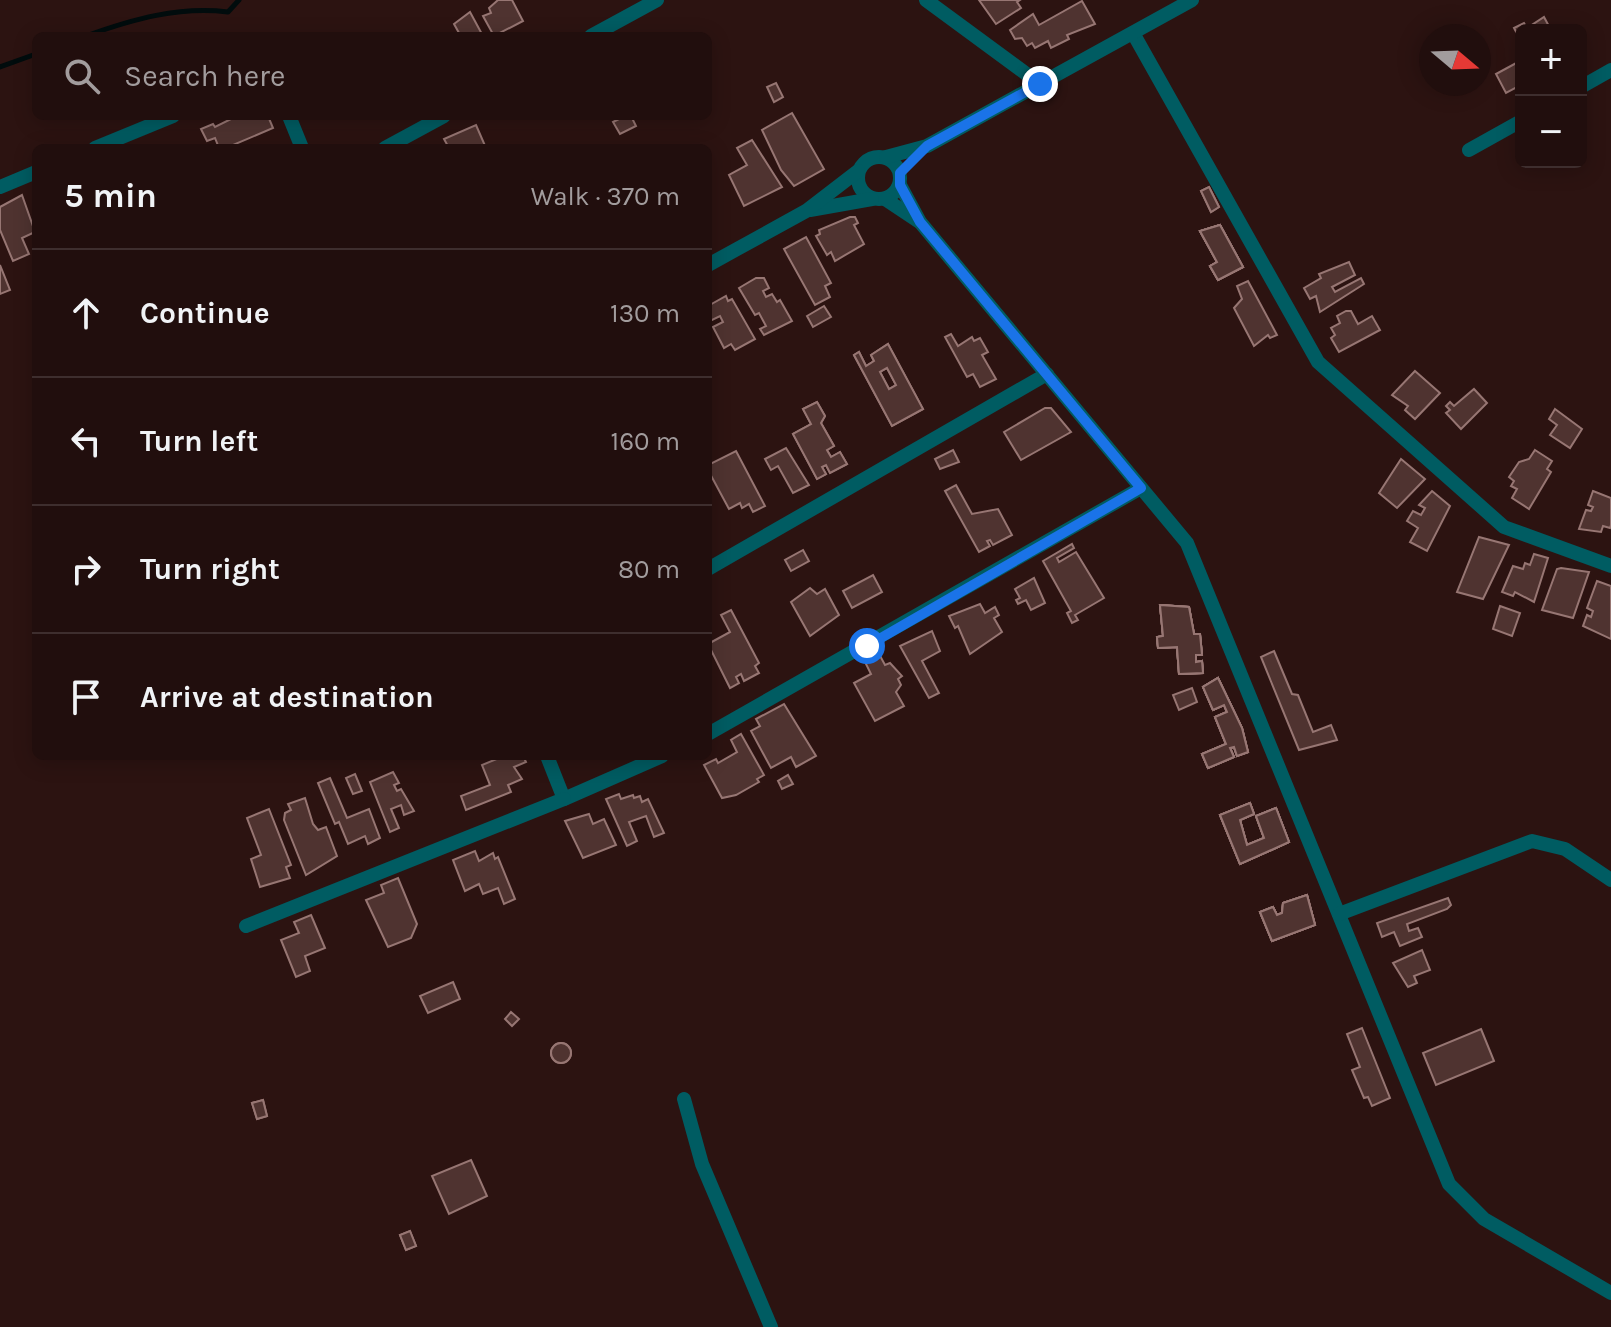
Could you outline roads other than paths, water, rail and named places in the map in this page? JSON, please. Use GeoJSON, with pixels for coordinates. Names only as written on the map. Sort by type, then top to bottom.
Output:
{"type":"FeatureCollection","features":[{"type":"Feature","properties":{"kind":"street"},"geometry":{"type":"LineString","coordinates":[[598,32],[657,0]]}},
{"type":"Feature","properties":{"kind":"street"},"geometry":{"type":"LineString","coordinates":[[926,0],[1040,84]]}},
{"type":"Feature","properties":{"kind":"street"},"geometry":{"type":"LineString","coordinates":[[712,263],[806,211],[870,158],[927,146],[1192,0]]}},
{"type":"Feature","properties":{"kind":"street"},"geometry":{"type":"LineString","coordinates":[[1133,33],[1318,362],[1504,527],[1611,566]]}},
{"type":"Feature","properties":{"kind":"street"},"geometry":{"type":"LineString","coordinates":[[1587,84],[1611,70]]}},
{"type":"Feature","properties":{"kind":"street"},"geometry":{"type":"LineString","coordinates":[[105,144],[163,120]]}},
{"type":"Feature","properties":{"kind":"street"},"geometry":{"type":"LineString","coordinates":[[291,120],[300,144]]}},
{"type":"Feature","properties":{"kind":"street"},"geometry":{"type":"LineString","coordinates":[[392,144],[437,120]]}},
{"type":"Feature","properties":{"kind":"street"},"geometry":{"type":"LineString","coordinates":[[1469,150],[1515,124]]}},
{"type":"Feature","properties":{"kind":"street"},"geometry":{"type":"LineString","coordinates":[[806,211],[878,199],[900,179],[927,146]]}},
{"type":"Feature","properties":{"kind":"street"},"geometry":{"type":"LineString","coordinates":[[886,157],[897,165],[900,179],[920,222],[1187,543],[1449,1184],[1484,1219],[1611,1293]]}},
{"type":"Feature","properties":{"kind":"street"},"geometry":{"type":"LineString","coordinates":[[858,171],[859,188],[920,222]]}},
{"type":"Feature","properties":{"kind":"street"},"geometry":{"type":"LineString","coordinates":[[0,187],[32,174]]}},
{"type":"Feature","properties":{"kind":"street"},"geometry":{"type":"LineString","coordinates":[[712,567],[1047,374]]}},
{"type":"Feature","properties":{"kind":"street"},"geometry":{"type":"LineString","coordinates":[[712,732],[1141,488]]}},
{"type":"Feature","properties":{"kind":"street"},"geometry":{"type":"LineString","coordinates":[[549,760],[564,799]]}},
{"type":"Feature","properties":{"kind":"street"},"geometry":{"type":"LineString","coordinates":[[246,926],[564,799],[653,760]]}},
{"type":"Feature","properties":{"kind":"street"},"geometry":{"type":"LineString","coordinates":[[1339,914],[1532,841],[1565,849],[1611,880]]}},
{"type":"Feature","properties":{"kind":"street"},"geometry":{"type":"LineString","coordinates":[[684,1099],[702,1164],[771,1327]]}},
{"type":"Feature","properties":{"kind":"waterway"},"geometry":{"type":"LineString","coordinates":[[98,32],[174,12],[228,12],[239,0]]}},
{"type":"Feature","properties":{"kind":"waterway"},"geometry":{"type":"LineString","coordinates":[[0,67],[32,55]]}}]}
